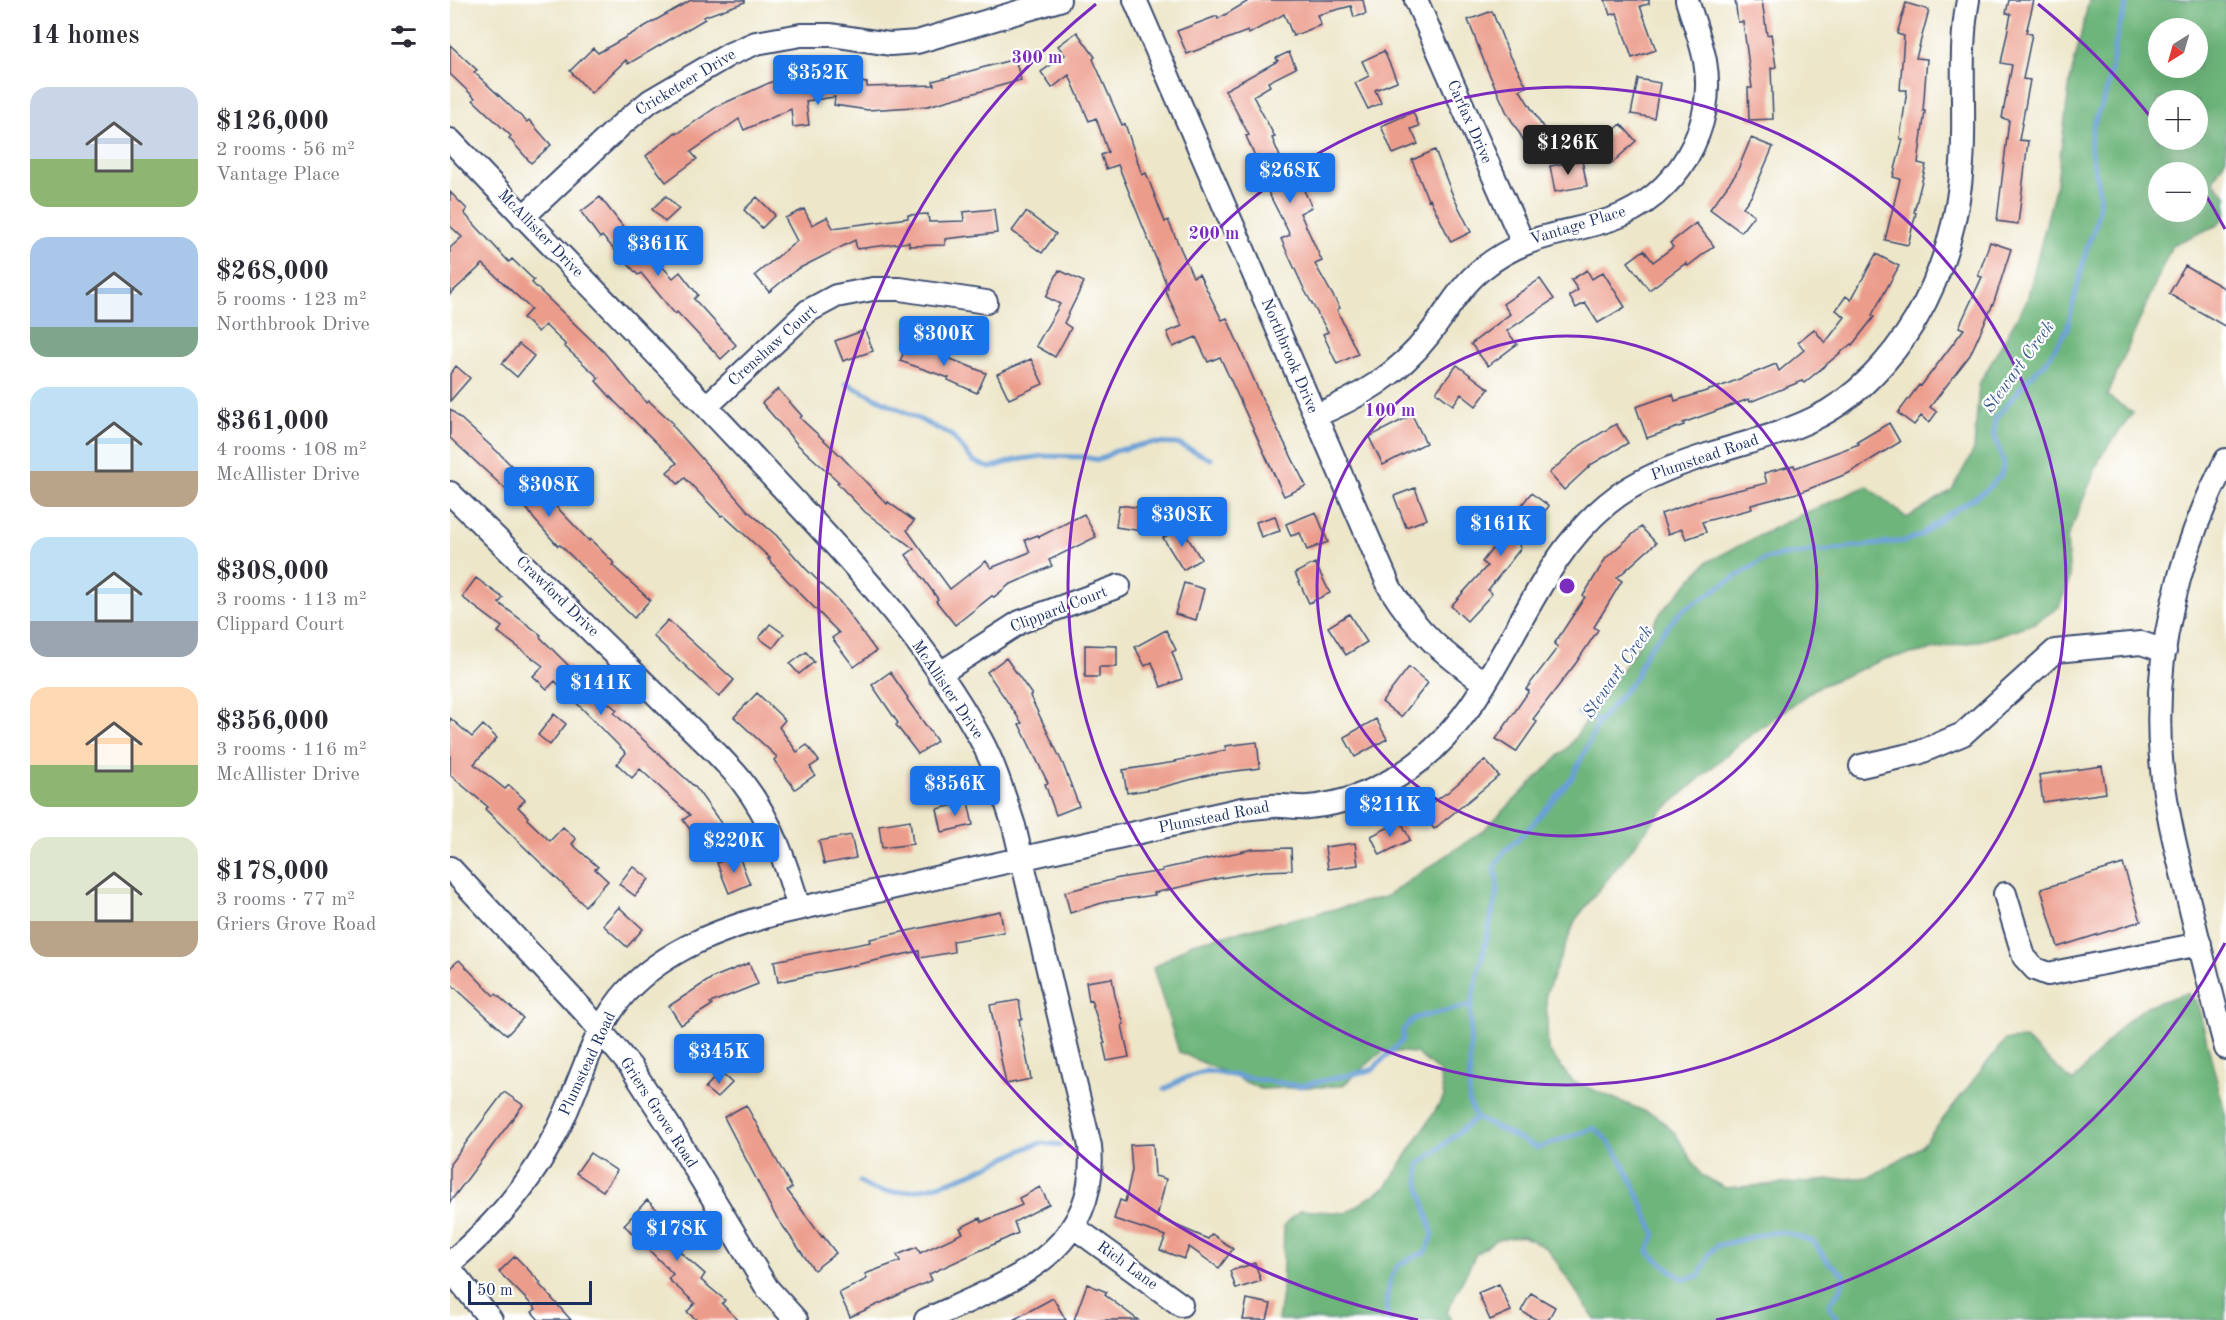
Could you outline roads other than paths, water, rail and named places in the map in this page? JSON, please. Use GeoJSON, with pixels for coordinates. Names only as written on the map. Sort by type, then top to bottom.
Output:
{"type":"FeatureCollection","features":[{"type":"Feature","properties":{"kind":"street","name":"Cricketeer Drive"},"geometry":{"type":"LineString","coordinates":[[523,217],[621,125],[650,101],[730,54],[756,43],[801,35],[831,35],[890,44],[917,42],[1059,0]]}},
{"type":"Feature","properties":{"kind":"street","name":"Northbrook Drive"},"geometry":{"type":"LineString","coordinates":[[1135,0],[1390,588],[1405,612],[1426,638],[1484,682]]}},
{"type":"Feature","properties":{"kind":"street","name":"Carfax Drive"},"geometry":{"type":"LineString","coordinates":[[1416,0],[1523,243]]}},
{"type":"Feature","properties":{"kind":"street","name":"Vantage Place"},"geometry":{"type":"LineString","coordinates":[[1315,416],[1353,399],[1395,371],[1429,335],[1469,281],[1503,253],[1545,235],[1587,227],[1615,218],[1656,195],[1674,177],[1699,133],[1706,110],[1705,60],[1687,0]]}},
{"type":"Feature","properties":{"kind":"street","name":"Plumstead Road"},"geometry":{"type":"LineString","coordinates":[[450,1263],[492,1226],[518,1195],[538,1165],[559,1128],[601,1031],[610,1014],[626,993],[666,959],[700,939],[721,930],[775,914],[1242,809],[1325,805],[1353,798],[1380,787],[1410,768],[1436,747],[1468,710],[1557,559],[1591,518],[1607,503],[1649,476],[1814,419],[1855,392],[1897,348],[1917,317],[1933,284],[1953,224],[1962,162],[1962,53],[1968,0]]}},
{"type":"Feature","properties":{"kind":"street","name":"McAllister Drive"},"geometry":{"type":"LineString","coordinates":[[450,140],[707,406],[876,589],[939,674],[981,739],[998,779],[1014,826],[1022,859],[1090,1146],[1092,1169],[1086,1203],[1074,1227],[1051,1254],[1003,1283],[926,1320]]}},
{"type":"Feature","properties":{"kind":"street","name":"Crenshaw Court"},"geometry":{"type":"LineString","coordinates":[[707,406],[808,311],[836,296],[873,289],[900,289],[986,302]]}},
{"type":"Feature","properties":{"kind":"street"},"geometry":{"type":"LineString","coordinates":[[2226,460],[2218,498],[2197,523],[2180,572],[2169,616],[2160,718],[2160,757],[2166,805],[2226,1048]]}},
{"type":"Feature","properties":{"kind":"street","name":"Crawford Drive"},"geometry":{"type":"LineString","coordinates":[[450,493],[744,783],[784,861],[799,909]]}},
{"type":"Feature","properties":{"kind":"street","name":"Clippard Court"},"geometry":{"type":"LineString","coordinates":[[939,674],[1020,622],[1119,586]]}},
{"type":"Feature","properties":{"kind":"street"},"geometry":{"type":"LineString","coordinates":[[1861,766],[1918,753],[1963,734],[2055,651],[2141,643],[2165,651]]}},
{"type":"Feature","properties":{"kind":"street","name":"Griers Grove Road"},"geometry":{"type":"LineString","coordinates":[[450,868],[601,1031],[646,1089],[767,1288],[796,1320]]}},
{"type":"Feature","properties":{"kind":"street"},"geometry":{"type":"LineString","coordinates":[[2005,894],[2024,957],[2035,969],[2048,974],[2200,944]]}},
{"type":"Feature","properties":{"kind":"street","name":"Rich Lane"},"geometry":{"type":"LineString","coordinates":[[1074,1227],[1181,1305]]}},
{"type":"Feature","properties":{"kind":"street"},"geometry":{"type":"LineString","coordinates":[[450,1269],[491,1320]]}},
{"type":"Feature","properties":{"kind":"waterway","name":"Stewart Creek"},"geometry":{"type":"LineString","coordinates":[[1476,1118],[1469,1102],[1471,1005],[1498,889],[1495,866],[1504,852],[1531,826],[1572,778],[1599,722],[1636,677],[1646,652],[1681,611],[1763,560],[1778,556],[1905,541],[1921,535],[1944,517],[1985,491],[2001,475],[2004,464],[1994,434],[1995,419],[2030,377],[2046,362],[2067,329],[2088,243],[2096,222],[2099,192],[2091,136],[2107,89],[2118,31],[2128,0]]}},
{"type":"Feature","properties":{"kind":"waterway"},"geometry":{"type":"LineString","coordinates":[[846,383],[951,435],[973,461],[990,468],[1015,460],[1043,456],[1083,457],[1099,460],[1115,451],[1150,443],[1178,444],[1211,459]]}},
{"type":"Feature","properties":{"kind":"waterway"},"geometry":{"type":"LineString","coordinates":[[1579,713],[1599,722]]}},
{"type":"Feature","properties":{"kind":"waterway"},"geometry":{"type":"LineString","coordinates":[[1165,1089],[1185,1078],[1206,1071],[1299,1086],[1372,1070],[1403,1040],[1403,1030],[1415,1018],[1471,1005]]}},
{"type":"Feature","properties":{"kind":"waterway"},"geometry":{"type":"LineString","coordinates":[[1476,1118],[1538,1148],[1594,1128],[1614,1149],[1637,1191],[1655,1234],[1648,1252],[1682,1279],[1699,1276],[1709,1254],[1716,1246],[1768,1233],[1784,1232],[1814,1242],[1828,1262],[1844,1274],[1841,1290],[1829,1306],[1838,1320]]}},
{"type":"Feature","properties":{"kind":"waterway","name":"Stewart Creek"},"geometry":{"type":"LineString","coordinates":[[1390,1320],[1387,1300],[1395,1269],[1405,1261],[1426,1252],[1433,1235],[1419,1184],[1419,1165],[1476,1118]]}},
{"type":"Feature","properties":{"kind":"waterway"},"geometry":{"type":"LineString","coordinates":[[860,1182],[877,1190],[898,1192],[921,1189],[970,1174],[1031,1146],[1042,1143],[1060,1145]]}}]}
